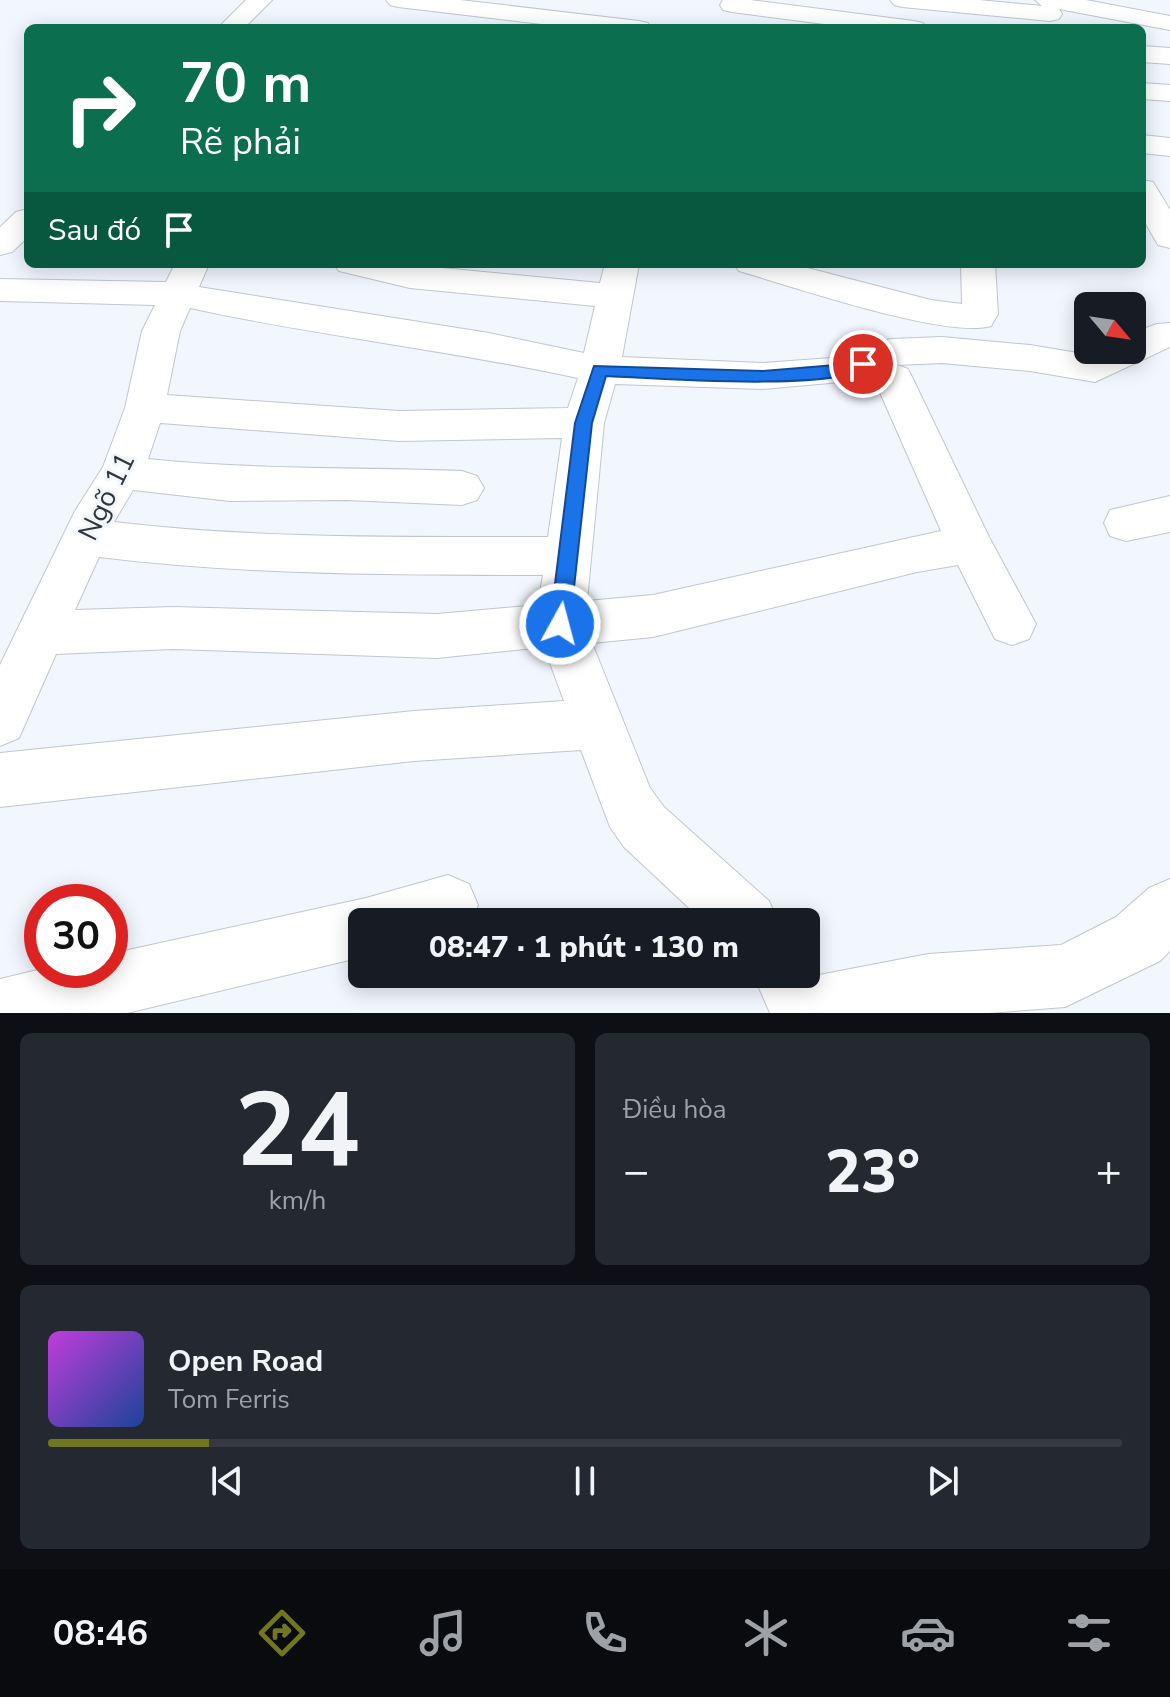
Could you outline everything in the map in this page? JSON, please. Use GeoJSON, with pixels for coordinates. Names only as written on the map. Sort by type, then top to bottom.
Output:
{"type":"FeatureCollection","features":[{"type":"Feature","properties":{"kind":"street"},"geometry":{"type":"LineString","coordinates":[[234,24],[260,0]]}},
{"type":"Feature","properties":{"kind":"street"},"geometry":{"type":"LineString","coordinates":[[398,0],[607,24]]}},
{"type":"Feature","properties":{"kind":"street"},"geometry":{"type":"LineString","coordinates":[[902,0],[1051,10],[1170,23]]}},
{"type":"Feature","properties":{"kind":"street"},"geometry":{"type":"LineString","coordinates":[[413,24],[425,1]]}},
{"type":"Feature","properties":{"kind":"street"},"geometry":{"type":"LineString","coordinates":[[720,24],[734,3],[885,24]]}},
{"type":"Feature","properties":{"kind":"street"},"geometry":{"type":"LineString","coordinates":[[1146,54],[1170,56]]}},
{"type":"Feature","properties":{"kind":"street"},"geometry":{"type":"LineString","coordinates":[[1146,91],[1170,93]]}},
{"type":"Feature","properties":{"kind":"street"},"geometry":{"type":"LineString","coordinates":[[1146,144],[1170,147]]}},
{"type":"Feature","properties":{"kind":"street"},"geometry":{"type":"LineString","coordinates":[[0,245],[24,223]]}},
{"type":"Feature","properties":{"kind":"street"},"geometry":{"type":"LineString","coordinates":[[369,268],[410,277],[617,280],[600,370],[584,423],[560,624],[630,807],[644,827],[733,908]]}},
{"type":"Feature","properties":{"kind":"street"},"geometry":{"type":"LineString","coordinates":[[766,268],[931,312],[978,318],[978,268]]}},
{"type":"Feature","properties":{"kind":"street"},"geometry":{"type":"LineString","coordinates":[[0,290],[184,279],[248,309],[489,346],[600,370],[763,376],[851,370],[890,352],[942,350],[1030,358],[1095,369],[1104,364]]}},
{"type":"Feature","properties":{"kind":"street","name":"Ngõ 11"},"geometry":{"type":"LineString","coordinates":[[0,721],[97,511],[122,472],[145,408],[161,331],[184,279]]}},
{"type":"Feature","properties":{"kind":"street"},"geometry":{"type":"LineString","coordinates":[[1146,341],[1170,335]]}},
{"type":"Feature","properties":{"kind":"street"},"geometry":{"type":"LineString","coordinates":[[863,364],[894,379],[970,545],[1012,624]]}},
{"type":"Feature","properties":{"kind":"street"},"geometry":{"type":"LineString","coordinates":[[145,408],[399,426],[584,423]]}},
{"type":"Feature","properties":{"kind":"street"},"geometry":{"type":"LineString","coordinates":[[122,472],[230,484],[346,483],[462,488]]}},
{"type":"Feature","properties":{"kind":"street"},"geometry":{"type":"LineString","coordinates":[[1126,523],[1170,514]]}},
{"type":"Feature","properties":{"kind":"street"},"geometry":{"type":"LineString","coordinates":[[86,537],[194,550],[373,556],[568,556]]}},
{"type":"Feature","properties":{"kind":"street"},"geometry":{"type":"LineString","coordinates":[[42,633],[173,628],[437,636],[653,616],[917,553],[970,545]]}},
{"type":"Feature","properties":{"kind":"street"},"geometry":{"type":"LineString","coordinates":[[0,780],[414,736],[598,724]]}},
{"type":"Feature","properties":{"kind":"street"},"geometry":{"type":"LineString","coordinates":[[436,908],[448,905]]}},
{"type":"Feature","properties":{"kind":"street"},"geometry":{"type":"LineString","coordinates":[[815,1013],[822,1006],[928,986],[1065,976],[1138,939],[1170,909]]}},
{"type":"Feature","properties":{"kind":"street"},"geometry":{"type":"LineString","coordinates":[[0,1011],[348,930]]}},
{"type":"Feature","properties":{"kind":"street"},"geometry":{"type":"LineString","coordinates":[[791,988],[804,1013]]}},
{"type":"Feature","properties":{"kind":"route"},"geometry":{"type":"LineString","coordinates":[[560,624],[584,423],[600,370],[763,376],[851,370],[863,364]]}}]}
